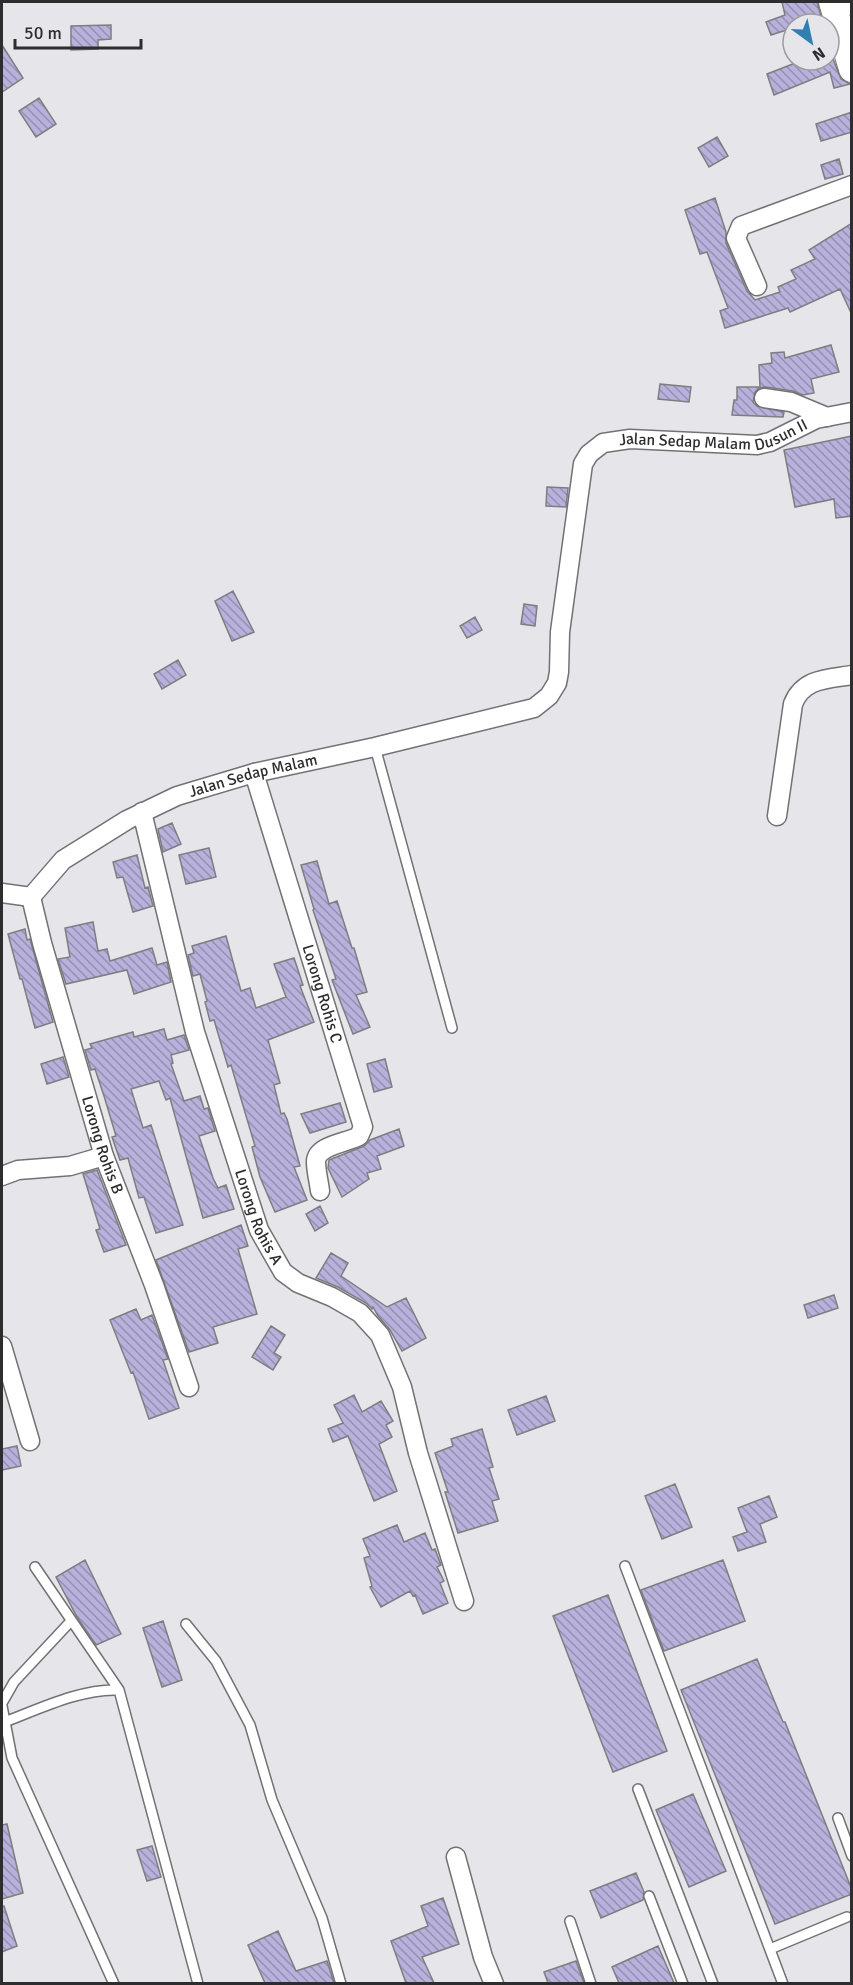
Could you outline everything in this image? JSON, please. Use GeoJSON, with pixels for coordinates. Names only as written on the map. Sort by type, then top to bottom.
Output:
{"type":"FeatureCollection","features":[{"type":"Feature","properties":{"kind":"main road"},"geometry":{"type":"LineString","coordinates":[[839,5],[851,59]]}},
{"type":"Feature","properties":{"kind":"street"},"geometry":{"type":"LineString","coordinates":[[757,286],[736,238],[741,226],[852,185]]}},
{"type":"Feature","properties":{"kind":"street"},"geometry":{"type":"LineString","coordinates":[[764,398],[791,402],[827,417]]}},
{"type":"Feature","properties":{"kind":"street","name":"Jalan Sedap Malam Dusun II"},"geometry":{"type":"LineString","coordinates":[[534,708],[549,696],[557,683],[560,632],[583,464],[589,454],[603,443],[630,439],[757,445],[770,442],[816,419],[852,412]]}},
{"type":"Feature","properties":{"kind":"street"},"geometry":{"type":"LineString","coordinates":[[777,816],[796,696],[807,685],[817,681],[852,675]]}},
{"type":"Feature","properties":{"kind":"street","name":"Jalan Sedap Malam"},"geometry":{"type":"LineString","coordinates":[[31,897],[63,860],[127,820],[177,796],[254,773],[375,747],[534,708]]}},
{"type":"Feature","properties":{"kind":"street","name":"Lorong Rohis C"},"geometry":{"type":"LineString","coordinates":[[254,773],[363,1127],[359,1137],[325,1149],[318,1155],[316,1160],[320,1191]]}},
{"type":"Feature","properties":{"kind":"street","name":"Lorong Rohis A"},"geometry":{"type":"LineString","coordinates":[[142,812],[195,1032],[259,1230],[283,1272],[298,1283],[332,1297],[360,1313],[380,1335],[402,1387],[418,1453],[464,1601]]}},
{"type":"Feature","properties":{"kind":"street"},"geometry":{"type":"LineString","coordinates":[[2,893],[31,897]]}},
{"type":"Feature","properties":{"kind":"street","name":"Lorong Rohis B"},"geometry":{"type":"LineString","coordinates":[[31,897],[42,943],[104,1156],[154,1285],[189,1387]]}},
{"type":"Feature","properties":{"kind":"street"},"geometry":{"type":"LineString","coordinates":[[2,1176],[18,1170],[63,1167],[104,1156]]}},
{"type":"Feature","properties":{"kind":"street"},"geometry":{"type":"LineString","coordinates":[[2,1346],[30,1441]]}},
{"type":"Feature","properties":{"kind":"street"},"geometry":{"type":"LineString","coordinates":[[456,1857],[483,1956],[494,1983]]}},
{"type":"Feature","properties":{"kind":"lane"},"geometry":{"type":"LineString","coordinates":[[375,747],[452,1028]]}},
{"type":"Feature","properties":{"kind":"lane"},"geometry":{"type":"LineString","coordinates":[[625,1566],[783,1983]]}},
{"type":"Feature","properties":{"kind":"lane"},"geometry":{"type":"LineString","coordinates":[[35,1567],[119,1690],[198,1983]]}},
{"type":"Feature","properties":{"kind":"lane"},"geometry":{"type":"LineString","coordinates":[[71,1621],[14,1682],[2,1704],[3,1723],[12,1758],[114,1983]]}},
{"type":"Feature","properties":{"kind":"lane"},"geometry":{"type":"LineString","coordinates":[[186,1624],[216,1661],[250,1725],[272,1800],[322,1918],[341,1983]]}},
{"type":"Feature","properties":{"kind":"lane"},"geometry":{"type":"LineString","coordinates":[[3,1723],[83,1694],[103,1689],[119,1690]]}},
{"type":"Feature","properties":{"kind":"lane"},"geometry":{"type":"LineString","coordinates":[[638,1789],[713,1983]]}},
{"type":"Feature","properties":{"kind":"lane"},"geometry":{"type":"LineString","coordinates":[[838,1818],[852,1856]]}},
{"type":"Feature","properties":{"kind":"lane"},"geometry":{"type":"LineString","coordinates":[[649,1896],[683,1983]]}},
{"type":"Feature","properties":{"kind":"lane"},"geometry":{"type":"LineString","coordinates":[[770,1949],[847,1917]]}},
{"type":"Feature","properties":{"kind":"lane"},"geometry":{"type":"LineString","coordinates":[[570,1921],[591,1983]]}},
{"type":"Feature","properties":{"kind":"building"},"geometry":{"type":"Polygon","coordinates":[[[782,2],[817,2],[820,12],[784,12],[782,2]]]}},
{"type":"Feature","properties":{"kind":"building"},"geometry":{"type":"Polygon","coordinates":[[[781,16],[781,32],[771,35],[766,22],[781,16]]]}},
{"type":"Feature","properties":{"kind":"building"},"geometry":{"type":"Polygon","coordinates":[[[111,25],[111,39],[98,40],[98,49],[71,50],[71,26],[111,25]]]}},
{"type":"Feature","properties":{"kind":"building"},"geometry":{"type":"Polygon","coordinates":[[[2,45],[23,78],[2,92],[2,45]]]}},
{"type":"Feature","properties":{"kind":"building"},"geometry":{"type":"Polygon","coordinates":[[[781,69],[781,72],[830,72],[774,95],[767,74],[781,69]]]}},
{"type":"Feature","properties":{"kind":"building"},"geometry":{"type":"Polygon","coordinates":[[[830,72],[838,72],[841,79],[850,84],[834,88],[830,72]]]}},
{"type":"Feature","properties":{"kind":"building"},"geometry":{"type":"Polygon","coordinates":[[[39,98],[56,124],[36,137],[19,111],[39,98]]]}},
{"type":"Feature","properties":{"kind":"building"},"geometry":{"type":"Polygon","coordinates":[[[852,112],[852,132],[821,141],[816,124],[852,112]]]}},
{"type":"Feature","properties":{"kind":"building"},"geometry":{"type":"Polygon","coordinates":[[[717,137],[728,156],[709,167],[698,148],[717,137]]]}},
{"type":"Feature","properties":{"kind":"building"},"geometry":{"type":"Polygon","coordinates":[[[839,159],[843,174],[825,179],[821,165],[839,159]]]}},
{"type":"Feature","properties":{"kind":"building"},"geometry":{"type":"Polygon","coordinates":[[[715,198],[726,232],[726,243],[747,291],[755,300],[780,292],[778,287],[796,279],[791,270],[815,259],[809,250],[852,223],[852,315],[840,289],[790,312],[788,308],[725,328],[720,311],[728,308],[707,252],[700,254],[685,210],[715,198]]]}},
{"type":"Feature","properties":{"kind":"building"},"geometry":{"type":"Polygon","coordinates":[[[831,345],[839,372],[811,379],[814,393],[803,395],[766,387],[759,388],[755,392],[753,402],[757,406],[784,412],[783,417],[732,415],[734,400],[737,400],[737,387],[760,387],[759,365],[772,363],[771,353],[784,352],[785,358],[831,345]]]}},
{"type":"Feature","properties":{"kind":"building"},"geometry":{"type":"Polygon","coordinates":[[[660,384],[691,387],[689,402],[658,399],[660,384]]]}},
{"type":"Feature","properties":{"kind":"building"},"geometry":{"type":"Polygon","coordinates":[[[852,436],[852,516],[836,518],[834,499],[795,507],[784,450],[852,436]]]}},
{"type":"Feature","properties":{"kind":"building"},"geometry":{"type":"Polygon","coordinates":[[[547,487],[568,488],[566,507],[546,506],[547,487]]]}},
{"type":"Feature","properties":{"kind":"building"},"geometry":{"type":"Polygon","coordinates":[[[233,591],[254,632],[232,641],[215,601],[233,591]]]}},
{"type":"Feature","properties":{"kind":"building"},"geometry":{"type":"Polygon","coordinates":[[[524,604],[537,606],[535,626],[521,624],[524,604]]]}},
{"type":"Feature","properties":{"kind":"building"},"geometry":{"type":"Polygon","coordinates":[[[475,617],[482,630],[467,638],[460,626],[475,617]]]}},
{"type":"Feature","properties":{"kind":"building"},"geometry":{"type":"Polygon","coordinates":[[[178,660],[186,675],[162,689],[154,674],[178,660]]]}},
{"type":"Feature","properties":{"kind":"building"},"geometry":{"type":"Polygon","coordinates":[[[172,823],[181,844],[163,852],[158,829],[172,823]]]}},
{"type":"Feature","properties":{"kind":"building"},"geometry":{"type":"Polygon","coordinates":[[[209,848],[216,877],[186,884],[179,855],[209,848]]]}},
{"type":"Feature","properties":{"kind":"building"},"geometry":{"type":"Polygon","coordinates":[[[137,855],[145,888],[148,887],[153,906],[133,912],[123,877],[117,878],[113,862],[137,855]]]}},
{"type":"Feature","properties":{"kind":"building"},"geometry":{"type":"Polygon","coordinates":[[[317,861],[329,904],[337,901],[367,992],[356,995],[370,1027],[353,1034],[332,980],[336,979],[301,865],[317,861]]]}},
{"type":"Feature","properties":{"kind":"building"},"geometry":{"type":"Polygon","coordinates":[[[93,922],[98,951],[107,949],[110,961],[152,948],[157,965],[167,962],[171,982],[134,994],[127,970],[66,984],[58,959],[70,957],[65,928],[93,922]]]}},
{"type":"Feature","properties":{"kind":"building"},"geometry":{"type":"Polygon","coordinates":[[[25,929],[27,940],[30,939],[53,1022],[35,1028],[8,934],[25,929]]]}},
{"type":"Feature","properties":{"kind":"building"},"geometry":{"type":"Polygon","coordinates":[[[226,936],[241,991],[250,988],[256,1008],[286,997],[274,964],[294,958],[303,985],[300,986],[314,1022],[268,1040],[280,1083],[274,1085],[281,1114],[284,1113],[287,1119],[300,1166],[294,1167],[307,1200],[275,1212],[260,1177],[252,1147],[255,1146],[231,1065],[228,1067],[214,1020],[210,1021],[200,974],[193,976],[188,955],[194,953],[192,946],[226,936]]]}},
{"type":"Feature","properties":{"kind":"building"},"geometry":{"type":"Polygon","coordinates":[[[164,1029],[167,1040],[184,1035],[189,1050],[171,1055],[173,1063],[171,1064],[184,1101],[200,1096],[204,1109],[208,1108],[215,1131],[199,1136],[213,1178],[218,1188],[226,1185],[234,1209],[203,1218],[170,1098],[166,1100],[159,1081],[131,1089],[143,1128],[151,1125],[183,1225],[156,1233],[144,1197],[139,1198],[128,1158],[120,1160],[112,1137],[116,1136],[104,1096],[95,1069],[91,1070],[85,1050],[92,1048],[90,1044],[133,1032],[134,1037],[164,1029]]]}},
{"type":"Feature","properties":{"kind":"building"},"geometry":{"type":"Polygon","coordinates":[[[63,1057],[69,1077],[47,1084],[41,1064],[63,1057]]]}},
{"type":"Feature","properties":{"kind":"building"},"geometry":{"type":"Polygon","coordinates":[[[385,1059],[392,1087],[374,1092],[367,1064],[385,1059]]]}},
{"type":"Feature","properties":{"kind":"building"},"geometry":{"type":"Polygon","coordinates":[[[340,1103],[346,1122],[310,1133],[301,1114],[340,1103]]]}},
{"type":"Feature","properties":{"kind":"building"},"geometry":{"type":"Polygon","coordinates":[[[399,1129],[404,1146],[377,1156],[381,1169],[367,1173],[369,1179],[342,1197],[328,1168],[329,1160],[399,1129]]]}},
{"type":"Feature","properties":{"kind":"building"},"geometry":{"type":"Polygon","coordinates":[[[97,1170],[126,1245],[104,1252],[96,1230],[100,1229],[83,1174],[97,1170]]]}},
{"type":"Feature","properties":{"kind":"building"},"geometry":{"type":"Polygon","coordinates":[[[320,1206],[328,1223],[315,1231],[306,1214],[320,1206]]]}},
{"type":"Feature","properties":{"kind":"building"},"geometry":{"type":"Polygon","coordinates":[[[241,1225],[248,1246],[238,1249],[257,1314],[213,1327],[218,1343],[189,1352],[156,1260],[241,1225]]]}},
{"type":"Feature","properties":{"kind":"building"},"geometry":{"type":"Polygon","coordinates":[[[331,1253],[348,1263],[341,1276],[387,1307],[406,1298],[426,1338],[402,1351],[373,1307],[372,1309],[338,1287],[316,1278],[331,1253]]]}},
{"type":"Feature","properties":{"kind":"building"},"geometry":{"type":"Polygon","coordinates":[[[834,1295],[838,1308],[808,1318],[804,1305],[834,1295]]]}},
{"type":"Feature","properties":{"kind":"building"},"geometry":{"type":"Polygon","coordinates":[[[136,1309],[141,1320],[152,1315],[168,1359],[163,1360],[179,1408],[149,1419],[133,1372],[131,1373],[110,1320],[136,1309]]]}},
{"type":"Feature","properties":{"kind":"building"},"geometry":{"type":"Polygon","coordinates":[[[271,1326],[285,1335],[274,1353],[281,1357],[273,1370],[252,1357],[271,1326]]]}},
{"type":"Feature","properties":{"kind":"building"},"geometry":{"type":"Polygon","coordinates":[[[354,1395],[362,1412],[381,1401],[393,1421],[386,1425],[392,1437],[379,1444],[397,1491],[374,1501],[348,1436],[333,1442],[328,1429],[343,1423],[334,1405],[354,1395]]]}},
{"type":"Feature","properties":{"kind":"building"},"geometry":{"type":"Polygon","coordinates":[[[546,1396],[555,1421],[517,1435],[508,1410],[546,1396]]]}},
{"type":"Feature","properties":{"kind":"building"},"geometry":{"type":"Polygon","coordinates":[[[482,1429],[493,1467],[489,1468],[499,1499],[492,1501],[498,1521],[458,1533],[435,1453],[453,1446],[451,1439],[482,1429]]]}},
{"type":"Feature","properties":{"kind":"building"},"geometry":{"type":"Polygon","coordinates":[[[17,1446],[21,1466],[2,1470],[2,1449],[17,1446]]]}},
{"type":"Feature","properties":{"kind":"building"},"geometry":{"type":"Polygon","coordinates":[[[675,1484],[692,1527],[662,1539],[645,1496],[675,1484]]]}},
{"type":"Feature","properties":{"kind":"building"},"geometry":{"type":"Polygon","coordinates":[[[769,1496],[777,1517],[760,1524],[766,1542],[738,1551],[733,1537],[747,1532],[738,1508],[769,1496]]]}},
{"type":"Feature","properties":{"kind":"building"},"geometry":{"type":"Polygon","coordinates":[[[397,1525],[404,1542],[425,1533],[441,1565],[437,1567],[444,1581],[440,1583],[448,1603],[423,1614],[415,1595],[413,1596],[410,1591],[381,1607],[370,1587],[372,1586],[364,1558],[370,1556],[363,1539],[397,1525]]]}},
{"type":"Feature","properties":{"kind":"building"},"geometry":{"type":"Polygon","coordinates":[[[85,1560],[121,1634],[96,1645],[77,1617],[56,1577],[85,1560]]]}},
{"type":"Feature","properties":{"kind":"building"},"geometry":{"type":"Polygon","coordinates":[[[723,1560],[745,1621],[664,1651],[641,1590],[723,1560]]]}},
{"type":"Feature","properties":{"kind":"building"},"geometry":{"type":"Polygon","coordinates":[[[608,1595],[667,1751],[613,1772],[553,1616],[608,1595]]]}},
{"type":"Feature","properties":{"kind":"building"},"geometry":{"type":"Polygon","coordinates":[[[163,1621],[182,1680],[162,1687],[143,1628],[163,1621]]]}},
{"type":"Feature","properties":{"kind":"building"},"geometry":{"type":"Polygon","coordinates":[[[757,1659],[783,1722],[785,1722],[852,1890],[852,1894],[775,1924],[681,1690],[757,1659]]]}},
{"type":"Feature","properties":{"kind":"building"},"geometry":{"type":"Polygon","coordinates":[[[693,1794],[726,1871],[689,1887],[656,1810],[693,1794]]]}},
{"type":"Feature","properties":{"kind":"building"},"geometry":{"type":"Polygon","coordinates":[[[7,1824],[23,1893],[2,1899],[2,1825],[7,1824]]]}},
{"type":"Feature","properties":{"kind":"building"},"geometry":{"type":"Polygon","coordinates":[[[152,1846],[161,1877],[147,1881],[137,1850],[152,1846]]]}},
{"type":"Feature","properties":{"kind":"building"},"geometry":{"type":"Polygon","coordinates":[[[636,1873],[644,1892],[643,1900],[601,1918],[590,1891],[636,1873]]]}},
{"type":"Feature","properties":{"kind":"building"},"geometry":{"type":"Polygon","coordinates":[[[443,1898],[459,1944],[422,1957],[434,1983],[406,1983],[391,1941],[428,1926],[421,1906],[443,1898]]]}},
{"type":"Feature","properties":{"kind":"building"},"geometry":{"type":"Polygon","coordinates":[[[4,1906],[17,1946],[2,1952],[2,1907],[4,1906]]]}},
{"type":"Feature","properties":{"kind":"building"},"geometry":{"type":"Polygon","coordinates":[[[278,1931],[296,1971],[327,1961],[334,1983],[265,1983],[248,1945],[278,1931]]]}},
{"type":"Feature","properties":{"kind":"building"},"geometry":{"type":"Polygon","coordinates":[[[658,1946],[674,1983],[619,1983],[612,1967],[658,1946]]]}},
{"type":"Feature","properties":{"kind":"building"},"geometry":{"type":"Polygon","coordinates":[[[576,1961],[584,1983],[548,1983],[544,1972],[576,1961]]]}}]}
